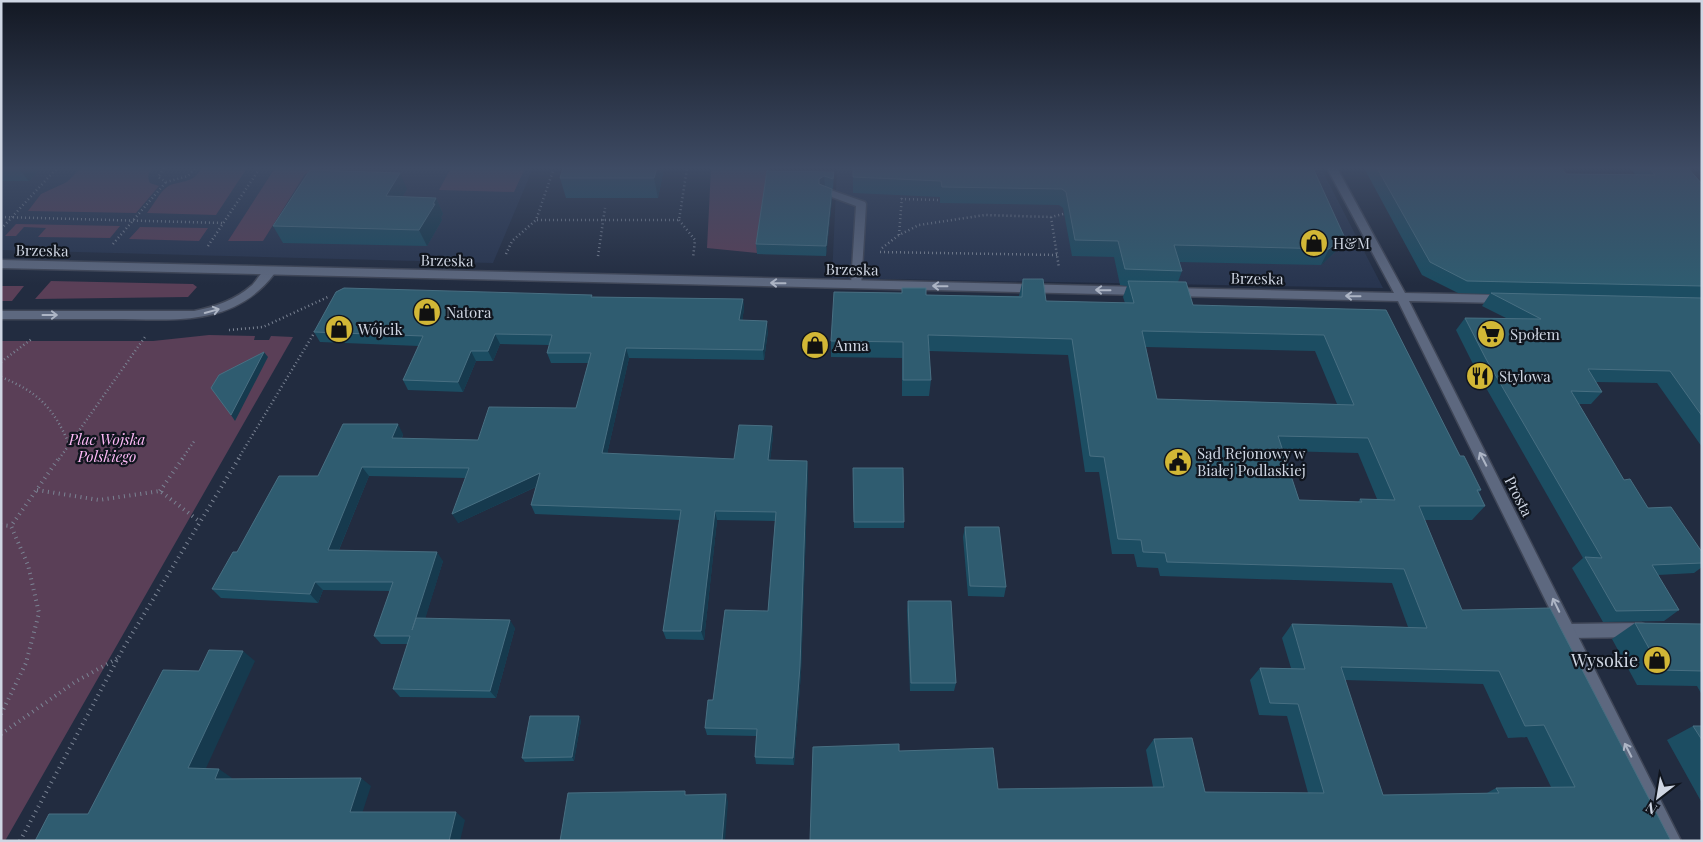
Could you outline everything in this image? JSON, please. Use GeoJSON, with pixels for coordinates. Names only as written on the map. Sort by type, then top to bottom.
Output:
{"type":"FeatureCollection","features":[{"type":"Feature","properties":{"kind":"street"},"geometry":{"type":"LineString","coordinates":[[857,284],[861,207]]}},
{"type":"Feature","properties":{"kind":"street","name":"Prosta"},"geometry":{"type":"LineString","coordinates":[[1353,207],[1402,297],[1673,841]]}},
{"type":"Feature","properties":{"kind":"street","name":"Brzeska"},"geometry":{"type":"LineString","coordinates":[[1,264],[1515,300]]}},
{"type":"Feature","properties":{"kind":"street"},"geometry":{"type":"LineString","coordinates":[[1,315],[194,315],[209,312],[241,300],[255,290],[270,271]]}},
{"type":"Feature","properties":{"kind":"street"},"geometry":{"type":"LineString","coordinates":[[1569,631],[1654,630]]}},
{"type":"Feature","properties":{"kind":"path"},"geometry":{"type":"LineString","coordinates":[[1,229],[22,207]]}},
{"type":"Feature","properties":{"kind":"path"},"geometry":{"type":"LineString","coordinates":[[113,244],[144,207]]}},
{"type":"Feature","properties":{"kind":"path"},"geometry":{"type":"LineString","coordinates":[[208,246],[234,207]]}},
{"type":"Feature","properties":{"kind":"path"},"geometry":{"type":"LineString","coordinates":[[506,254],[512,240],[536,220],[540,207]]}},
{"type":"Feature","properties":{"kind":"path"},"geometry":{"type":"LineString","coordinates":[[681,207],[679,220],[695,240],[692,260],[702,260]]}},
{"type":"Feature","properties":{"kind":"path"},"geometry":{"type":"LineString","coordinates":[[899,235],[900,207]]}},
{"type":"Feature","properties":{"kind":"path"},"geometry":{"type":"LineString","coordinates":[[598,256],[605,208]]}},
{"type":"Feature","properties":{"kind":"path"},"geometry":{"type":"LineString","coordinates":[[1057,255],[876,252],[899,235],[919,225],[985,215],[1051,216],[1071,212]]}},
{"type":"Feature","properties":{"kind":"path"},"geometry":{"type":"LineString","coordinates":[[1,217],[223,223]]}},
{"type":"Feature","properties":{"kind":"path"},"geometry":{"type":"LineString","coordinates":[[536,220],[679,220]]}},
{"type":"Feature","properties":{"kind":"path"},"geometry":{"type":"LineString","coordinates":[[103,244],[122,244]]}},
{"type":"Feature","properties":{"kind":"path"},"geometry":{"type":"LineString","coordinates":[[202,246],[216,247]]}},
{"type":"Feature","properties":{"kind":"path"},"geometry":{"type":"LineString","coordinates":[[497,254],[516,254]]}},
{"type":"Feature","properties":{"kind":"path"},"geometry":{"type":"LineString","coordinates":[[588,256],[607,257]]}},
{"type":"Feature","properties":{"kind":"path"},"geometry":{"type":"LineString","coordinates":[[20,841],[118,658],[179,558],[198,521],[319,325]]}},
{"type":"Feature","properties":{"kind":"path"},"geometry":{"type":"LineString","coordinates":[[1,362],[37,335]]}},
{"type":"Feature","properties":{"kind":"path"},"geometry":{"type":"LineString","coordinates":[[11,526],[145,336]]}},
{"type":"Feature","properties":{"kind":"path"},"geometry":{"type":"LineString","coordinates":[[1,377],[29,390],[49,405],[60,422],[69,444]]}},
{"type":"Feature","properties":{"kind":"path"},"geometry":{"type":"LineString","coordinates":[[160,491],[195,440]]}},
{"type":"Feature","properties":{"kind":"path"},"geometry":{"type":"LineString","coordinates":[[37,490],[99,500],[160,491],[198,521]]}},
{"type":"Feature","properties":{"kind":"path"},"geometry":{"type":"LineString","coordinates":[[1,526],[11,526]]}},
{"type":"Feature","properties":{"kind":"path"},"geometry":{"type":"LineString","coordinates":[[1,714],[26,663],[39,613],[28,565],[11,526]]}},
{"type":"Feature","properties":{"kind":"path"},"geometry":{"type":"LineString","coordinates":[[1,734],[74,682],[118,658]]}},
{"type":"Feature","properties":{"kind":"shaded area"},"geometry":{"type":"Polygon","coordinates":[[[1,207],[516,207],[493,263],[1,250],[1,207]]]}},
{"type":"Feature","properties":{"kind":"shaded area"},"geometry":{"type":"Polygon","coordinates":[[[835,207],[1341,207],[1383,288],[832,278],[835,207]]]}},
{"type":"Feature","properties":{"kind":"green space"},"geometry":{"type":"Polygon","coordinates":[[[31,207],[141,207],[136,213],[28,211],[31,207]]]}},
{"type":"Feature","properties":{"kind":"green space"},"geometry":{"type":"Polygon","coordinates":[[[151,207],[221,207],[216,215],[147,213],[151,207]]]}},
{"type":"Feature","properties":{"kind":"green space"},"geometry":{"type":"Polygon","coordinates":[[[250,207],[284,207],[263,241],[228,241],[250,207]]]}},
{"type":"Feature","properties":{"kind":"green space"},"geometry":{"type":"Polygon","coordinates":[[[709,207],[763,207],[757,253],[707,248],[709,207]]]}},
{"type":"Feature","properties":{"kind":"green space"},"geometry":{"type":"Polygon","coordinates":[[[16,224],[120,226],[110,238],[38,237],[46,228],[24,227],[16,236],[5,236],[16,224]]]}},
{"type":"Feature","properties":{"kind":"green space"},"geometry":{"type":"Polygon","coordinates":[[[140,227],[208,228],[199,241],[129,239],[140,227]]]}},
{"type":"Feature","properties":{"kind":"green space"},"geometry":{"type":"Polygon","coordinates":[[[51,281],[193,284],[197,287],[188,297],[35,299],[51,281]]]}},
{"type":"Feature","properties":{"kind":"green space"},"geometry":{"type":"Polygon","coordinates":[[[1,286],[24,286],[12,301],[1,301],[1,286]]]}},
{"type":"Feature","properties":{"kind":"green space","name":"Plac Wojska Polskiego"},"geometry":{"type":"Polygon","coordinates":[[[209,335],[255,336],[254,340],[269,340],[271,336],[293,337],[5,841],[1,841],[1,341],[153,341],[209,335]]]}},
{"type":"Feature","properties":{"kind":"building"},"geometry":{"type":"Polygon","coordinates":[[[285,207],[433,207],[419,230],[273,226],[285,207]]]}},
{"type":"Feature","properties":{"kind":"building"},"geometry":{"type":"Polygon","coordinates":[[[762,207],[830,207],[826,246],[756,244],[762,207]]]}},
{"type":"Feature","properties":{"kind":"building"},"geometry":{"type":"Polygon","coordinates":[[[1069,207],[1331,207],[1344,236],[1329,249],[1174,245],[1182,271],[1125,269],[1118,241],[1075,240],[1069,207]]]}},
{"type":"Feature","properties":{"kind":"building"},"geometry":{"type":"Polygon","coordinates":[[[1399,207],[1702,207],[1702,286],[1467,281],[1430,262],[1399,207]]]}},
{"type":"Feature","properties":{"kind":"building"},"geometry":{"type":"Polygon","coordinates":[[[1023,279],[1043,279],[1046,301],[1134,303],[1128,281],[1186,282],[1193,305],[1386,310],[1460,456],[1464,456],[1481,490],[1477,490],[1485,506],[1419,506],[1462,610],[1550,608],[1671,841],[810,841],[813,747],[899,744],[899,751],[993,748],[998,789],[1164,787],[1154,739],[1192,738],[1205,792],[1324,793],[1298,704],[1270,703],[1260,668],[1305,669],[1292,624],[1427,628],[1404,569],[1167,562],[1165,553],[1143,552],[1141,540],[1118,539],[1104,457],[1090,456],[1072,339],[928,335],[931,380],[903,380],[903,342],[831,341],[834,292],[902,293],[902,288],[926,288],[926,295],[1022,297],[1023,279]],[[1142,331],[1157,399],[1354,405],[1324,335],[1142,331]],[[1278,436],[1299,500],[1362,502],[1360,499],[1395,500],[1368,438],[1278,436]],[[1341,667],[1383,795],[1499,793],[1496,788],[1575,787],[1544,725],[1525,726],[1499,671],[1341,667]]]}},
{"type":"Feature","properties":{"kind":"building"},"geometry":{"type":"Polygon","coordinates":[[[344,288],[592,295],[591,297],[743,299],[739,320],[767,321],[763,350],[626,348],[602,453],[734,459],[739,425],[772,426],[768,460],[807,461],[800,666],[793,758],[755,757],[757,729],[705,728],[708,700],[713,700],[725,610],[768,611],[776,512],[715,511],[701,631],[663,631],[681,510],[531,505],[540,473],[452,514],[469,468],[362,467],[328,550],[437,552],[412,630],[416,618],[510,620],[490,691],[393,689],[410,636],[374,636],[393,582],[315,582],[310,594],[212,589],[233,552],[237,552],[279,476],[318,476],[343,424],[398,424],[392,438],[478,440],[489,407],[576,408],[591,353],[547,353],[552,335],[495,334],[488,351],[471,351],[458,382],[403,380],[423,336],[314,332],[336,292],[344,288]]]}},
{"type":"Feature","properties":{"kind":"building"},"geometry":{"type":"Polygon","coordinates":[[[1491,293],[1702,298],[1702,416],[1670,371],[1588,369],[1602,392],[1571,391],[1624,480],[1630,479],[1648,508],[1671,507],[1702,552],[1702,563],[1652,565],[1679,610],[1616,611],[1585,557],[1602,558],[1486,359],[1465,318],[1541,319],[1491,293]]]}},
{"type":"Feature","properties":{"kind":"building"},"geometry":{"type":"Polygon","coordinates":[[[264,352],[231,415],[211,388],[219,375],[264,352]]]}},
{"type":"Feature","properties":{"kind":"building"},"geometry":{"type":"Polygon","coordinates":[[[853,468],[903,468],[904,522],[854,522],[853,468]]]}},
{"type":"Feature","properties":{"kind":"building"},"geometry":{"type":"Polygon","coordinates":[[[965,527],[999,527],[1006,587],[970,586],[965,527]]]}},
{"type":"Feature","properties":{"kind":"building"},"geometry":{"type":"Polygon","coordinates":[[[908,601],[951,601],[956,683],[911,683],[908,601]]]}},
{"type":"Feature","properties":{"kind":"building"},"geometry":{"type":"Polygon","coordinates":[[[1635,623],[1702,624],[1702,671],[1661,670],[1635,623]]]}},
{"type":"Feature","properties":{"kind":"building"},"geometry":{"type":"Polygon","coordinates":[[[209,650],[243,651],[188,768],[219,769],[215,779],[361,778],[350,812],[456,812],[449,841],[35,841],[49,814],[88,814],[163,670],[199,671],[209,650]]]}},
{"type":"Feature","properties":{"kind":"building"},"geometry":{"type":"Polygon","coordinates":[[[530,716],[579,716],[572,757],[522,758],[530,716]]]}},
{"type":"Feature","properties":{"kind":"building"},"geometry":{"type":"Polygon","coordinates":[[[1693,726],[1702,726],[1702,740],[1693,726]]]}},
{"type":"Feature","properties":{"kind":"building"},"geometry":{"type":"Polygon","coordinates":[[[685,791],[685,795],[726,794],[722,841],[560,841],[568,793],[685,791]]]}},
{"type":"Feature","properties":{"kind":"place","name":"H&M"},"geometry":{"type":"Point","coordinates":[1314,243]}},
{"type":"Feature","properties":{"kind":"place","name":"Natora"},"geometry":{"type":"Point","coordinates":[427,312]}},
{"type":"Feature","properties":{"kind":"place","name":"Wójcik"},"geometry":{"type":"Point","coordinates":[339,329]}},
{"type":"Feature","properties":{"kind":"place","name":"Społem"},"geometry":{"type":"Point","coordinates":[1491,334]}},
{"type":"Feature","properties":{"kind":"place","name":"Anna"},"geometry":{"type":"Point","coordinates":[815,345]}},
{"type":"Feature","properties":{"kind":"place","name":"Stylowa"},"geometry":{"type":"Point","coordinates":[1480,376]}},
{"type":"Feature","properties":{"kind":"place","name":"Sąd Rejonowy w Białej Podlaskiej"},"geometry":{"type":"Point","coordinates":[1178,462]}},
{"type":"Feature","properties":{"kind":"place","name":"Wysokie"},"geometry":{"type":"Point","coordinates":[1657,660]}}]}
